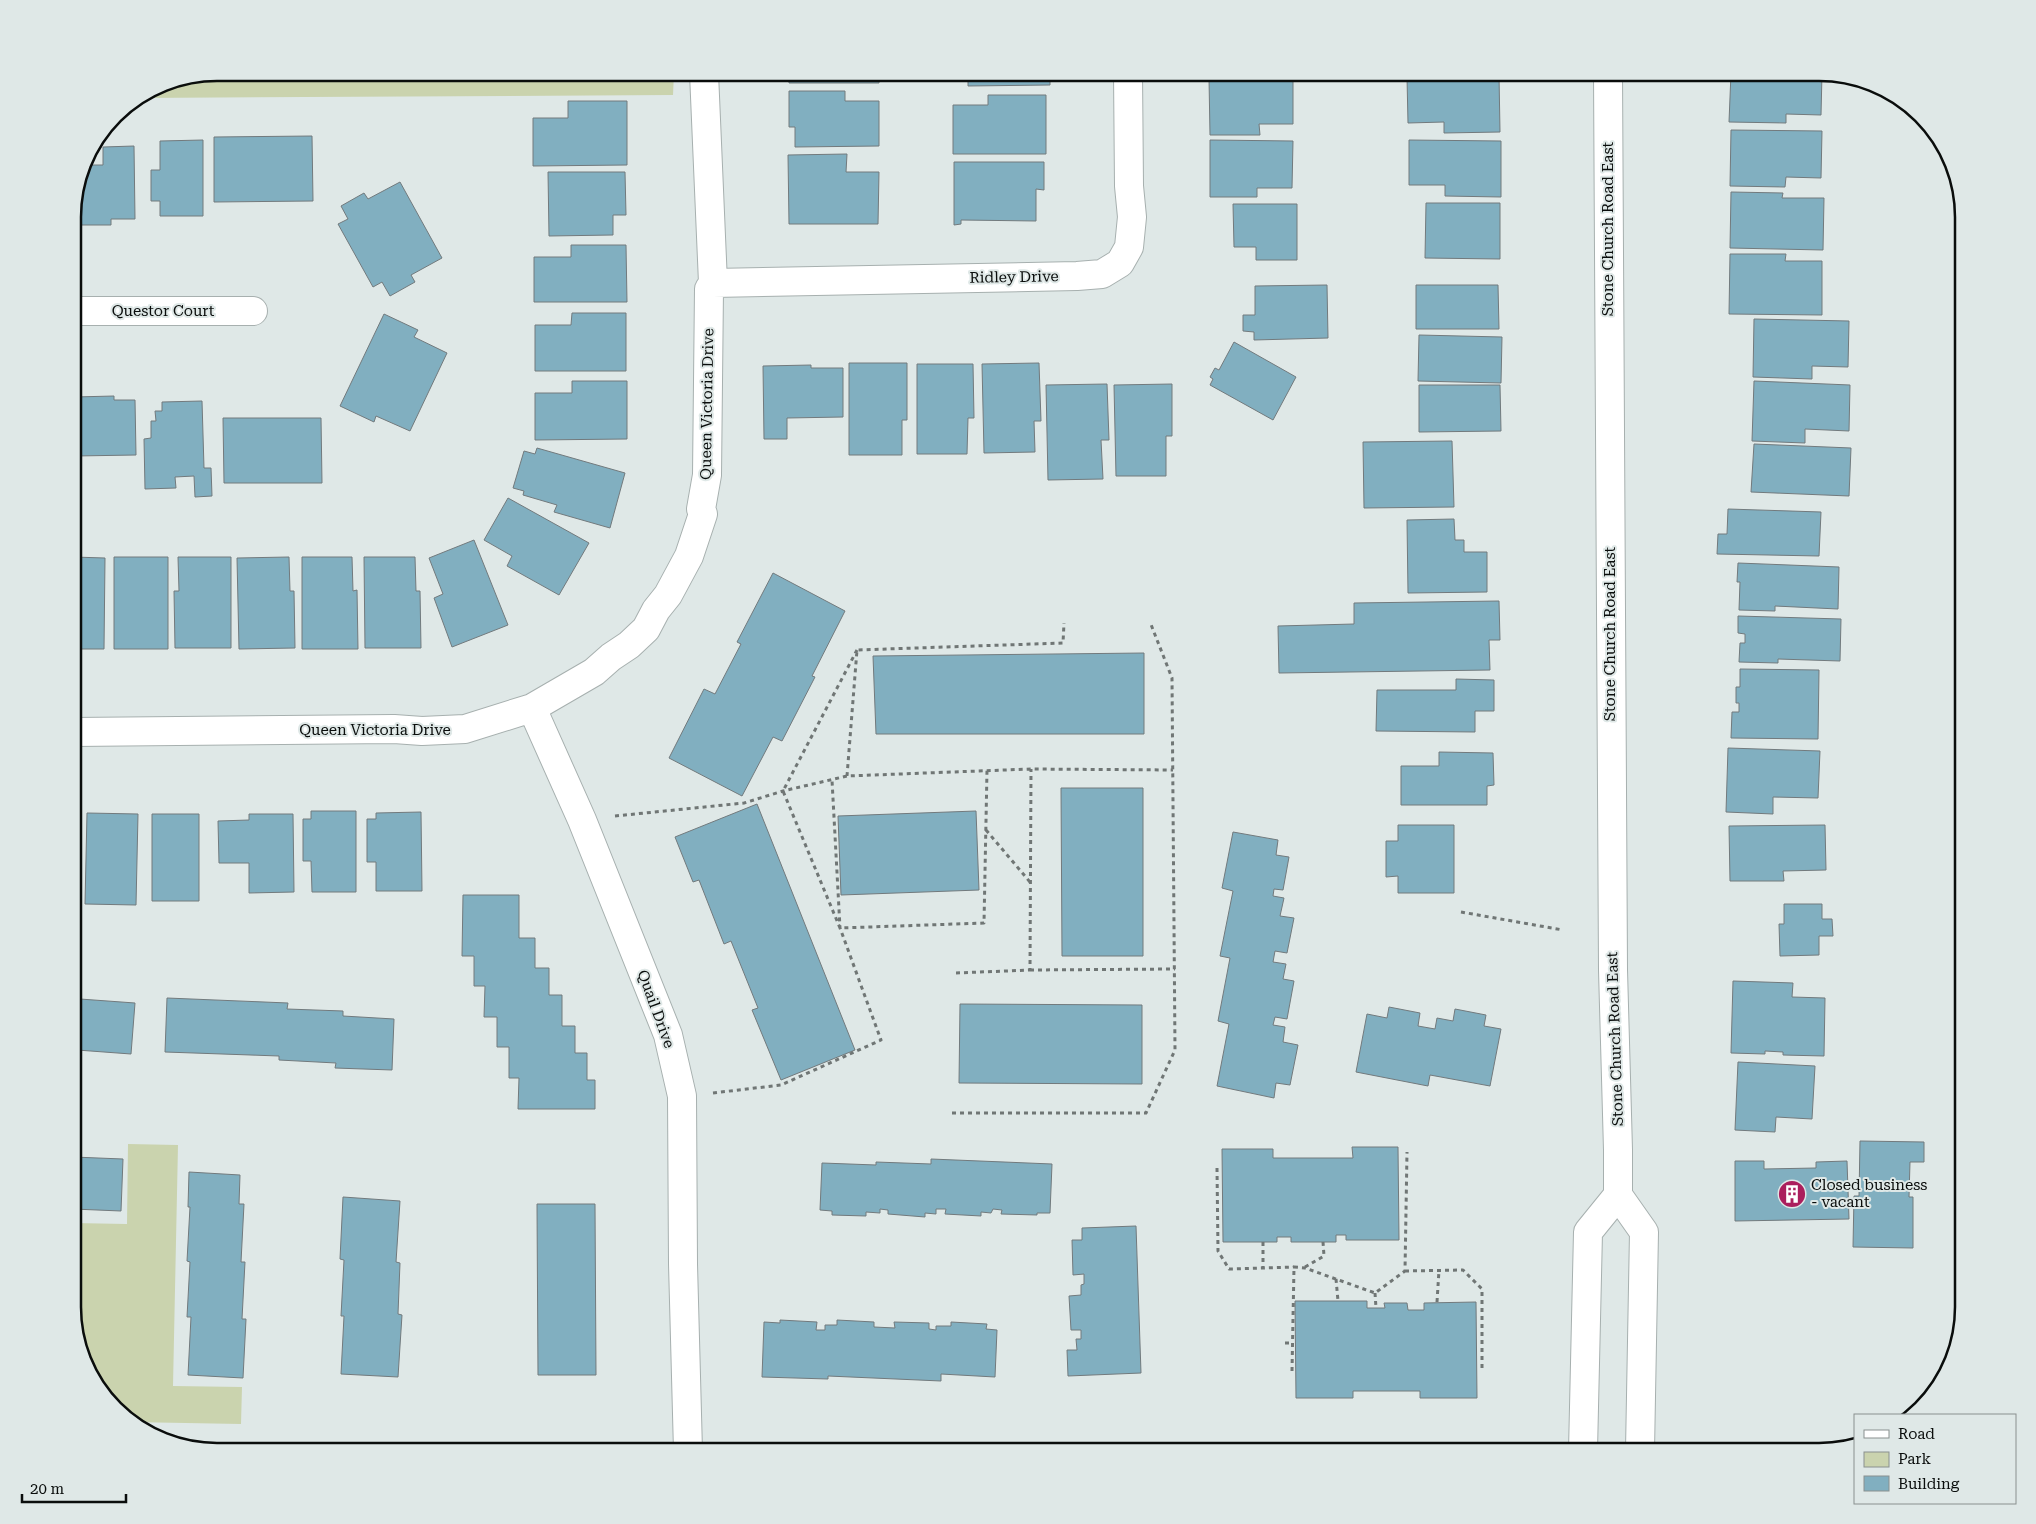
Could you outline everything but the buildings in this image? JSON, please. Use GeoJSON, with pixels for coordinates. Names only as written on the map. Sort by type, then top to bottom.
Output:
{"type":"FeatureCollection","features":[{"type":"Feature","properties":{"kind":"street","name":"Ridley Drive"},"geometry":{"type":"LineString","coordinates":[[713,282],[1102,274],[1120,263],[1129,247],[1132,217],[1129,186],[1128,81]]}},
{"type":"Feature","properties":{"kind":"street","name":"Stone Church Road East"},"geometry":{"type":"LineString","coordinates":[[1608,81],[1612,970],[1618,1195]]}},
{"type":"Feature","properties":{"kind":"street","name":"Queen Victoria Drive"},"geometry":{"type":"LineString","coordinates":[[82,732],[394,729],[422,731],[465,729],[532,708],[594,672],[646,629],[656,610],[668,595],[689,556],[703,514],[701,509],[707,475],[709,289],[713,282],[704,82]]}},
{"type":"Feature","properties":{"kind":"street","name":"Questor Court"},"geometry":{"type":"LineString","coordinates":[[82,311],[252,311]]}},
{"type":"Feature","properties":{"kind":"street","name":"Quail Drive"},"geometry":{"type":"LineString","coordinates":[[532,708],[582,820],[668,1035],[682,1096],[683,1264],[688,1443]]}},
{"type":"Feature","properties":{"kind":"street"},"geometry":{"type":"LineString","coordinates":[[1583,1443],[1588,1232],[1618,1195],[1644,1232],[1640,1443]]}},
{"type":"Feature","properties":{"kind":"path"},"geometry":{"type":"LineString","coordinates":[[952,1113],[1146,1113],[1175,1050],[1172,678],[1150,622]]}},
{"type":"Feature","properties":{"kind":"path"},"geometry":{"type":"LineString","coordinates":[[857,650],[1063,643],[1064,623]]}},
{"type":"Feature","properties":{"kind":"path"},"geometry":{"type":"LineString","coordinates":[[847,776],[857,650]]}},
{"type":"Feature","properties":{"kind":"path"},"geometry":{"type":"LineString","coordinates":[[783,791],[857,650]]}},
{"type":"Feature","properties":{"kind":"path"},"geometry":{"type":"LineString","coordinates":[[582,820],[744,803],[783,791],[847,776],[1031,769],[1173,770]]}},
{"type":"Feature","properties":{"kind":"path"},"geometry":{"type":"LineString","coordinates":[[1030,970],[1031,769]]}},
{"type":"Feature","properties":{"kind":"path"},"geometry":{"type":"LineString","coordinates":[[840,928],[984,923],[987,770]]}},
{"type":"Feature","properties":{"kind":"path"},"geometry":{"type":"LineString","coordinates":[[832,780],[840,928]]}},
{"type":"Feature","properties":{"kind":"path"},"geometry":{"type":"LineString","coordinates":[[682,1096],[781,1085],[881,1040],[840,928],[783,791]]}},
{"type":"Feature","properties":{"kind":"path"},"geometry":{"type":"LineString","coordinates":[[985,829],[1031,883]]}},
{"type":"Feature","properties":{"kind":"path"},"geometry":{"type":"LineString","coordinates":[[1461,912],[1562,930]]}},
{"type":"Feature","properties":{"kind":"path"},"geometry":{"type":"LineString","coordinates":[[956,973],[1030,970],[1175,969]]}},
{"type":"Feature","properties":{"kind":"path"},"geometry":{"type":"LineString","coordinates":[[1405,1270],[1407,1152]]}},
{"type":"Feature","properties":{"kind":"path"},"geometry":{"type":"LineString","coordinates":[[1217,1168],[1218,1251],[1229,1269],[1305,1268],[1375,1293]]}},
{"type":"Feature","properties":{"kind":"path"},"geometry":{"type":"LineString","coordinates":[[1406,1205],[1413,1204]]}},
{"type":"Feature","properties":{"kind":"path"},"geometry":{"type":"LineString","coordinates":[[1263,1242],[1263,1268]]}},
{"type":"Feature","properties":{"kind":"path"},"geometry":{"type":"LineString","coordinates":[[1305,1268],[1324,1256],[1323,1242]]}},
{"type":"Feature","properties":{"kind":"path"},"geometry":{"type":"LineString","coordinates":[[1292,1371],[1294,1267]]}},
{"type":"Feature","properties":{"kind":"path"},"geometry":{"type":"LineString","coordinates":[[1375,1293],[1405,1270],[1462,1270],[1482,1289],[1482,1368]]}},
{"type":"Feature","properties":{"kind":"path"},"geometry":{"type":"LineString","coordinates":[[1437,1302],[1439,1270]]}},
{"type":"Feature","properties":{"kind":"path"},"geometry":{"type":"LineString","coordinates":[[1336,1279],[1338,1301]]}},
{"type":"Feature","properties":{"kind":"path"},"geometry":{"type":"LineString","coordinates":[[1375,1293],[1376,1308]]}},
{"type":"Feature","properties":{"kind":"path"},"geometry":{"type":"LineString","coordinates":[[1285,1343],[1293,1343]]}},
{"type":"Feature","properties":{"kind":"green space"},"geometry":{"type":"Polygon","coordinates":[[[208,82],[674,82],[673,95],[151,98],[174,88],[208,82]]]}},
{"type":"Feature","properties":{"kind":"green space"},"geometry":{"type":"Polygon","coordinates":[[[128,1144],[178,1145],[173,1386],[242,1387],[241,1424],[146,1422],[121,1403],[99,1375],[86,1342],[82,1324],[82,1223],[127,1224],[128,1144]]]}},
{"type":"Feature","properties":{"kind":"place","name":"Closed business - vacant"},"geometry":{"type":"Point","coordinates":[1792,1194]}}]}
